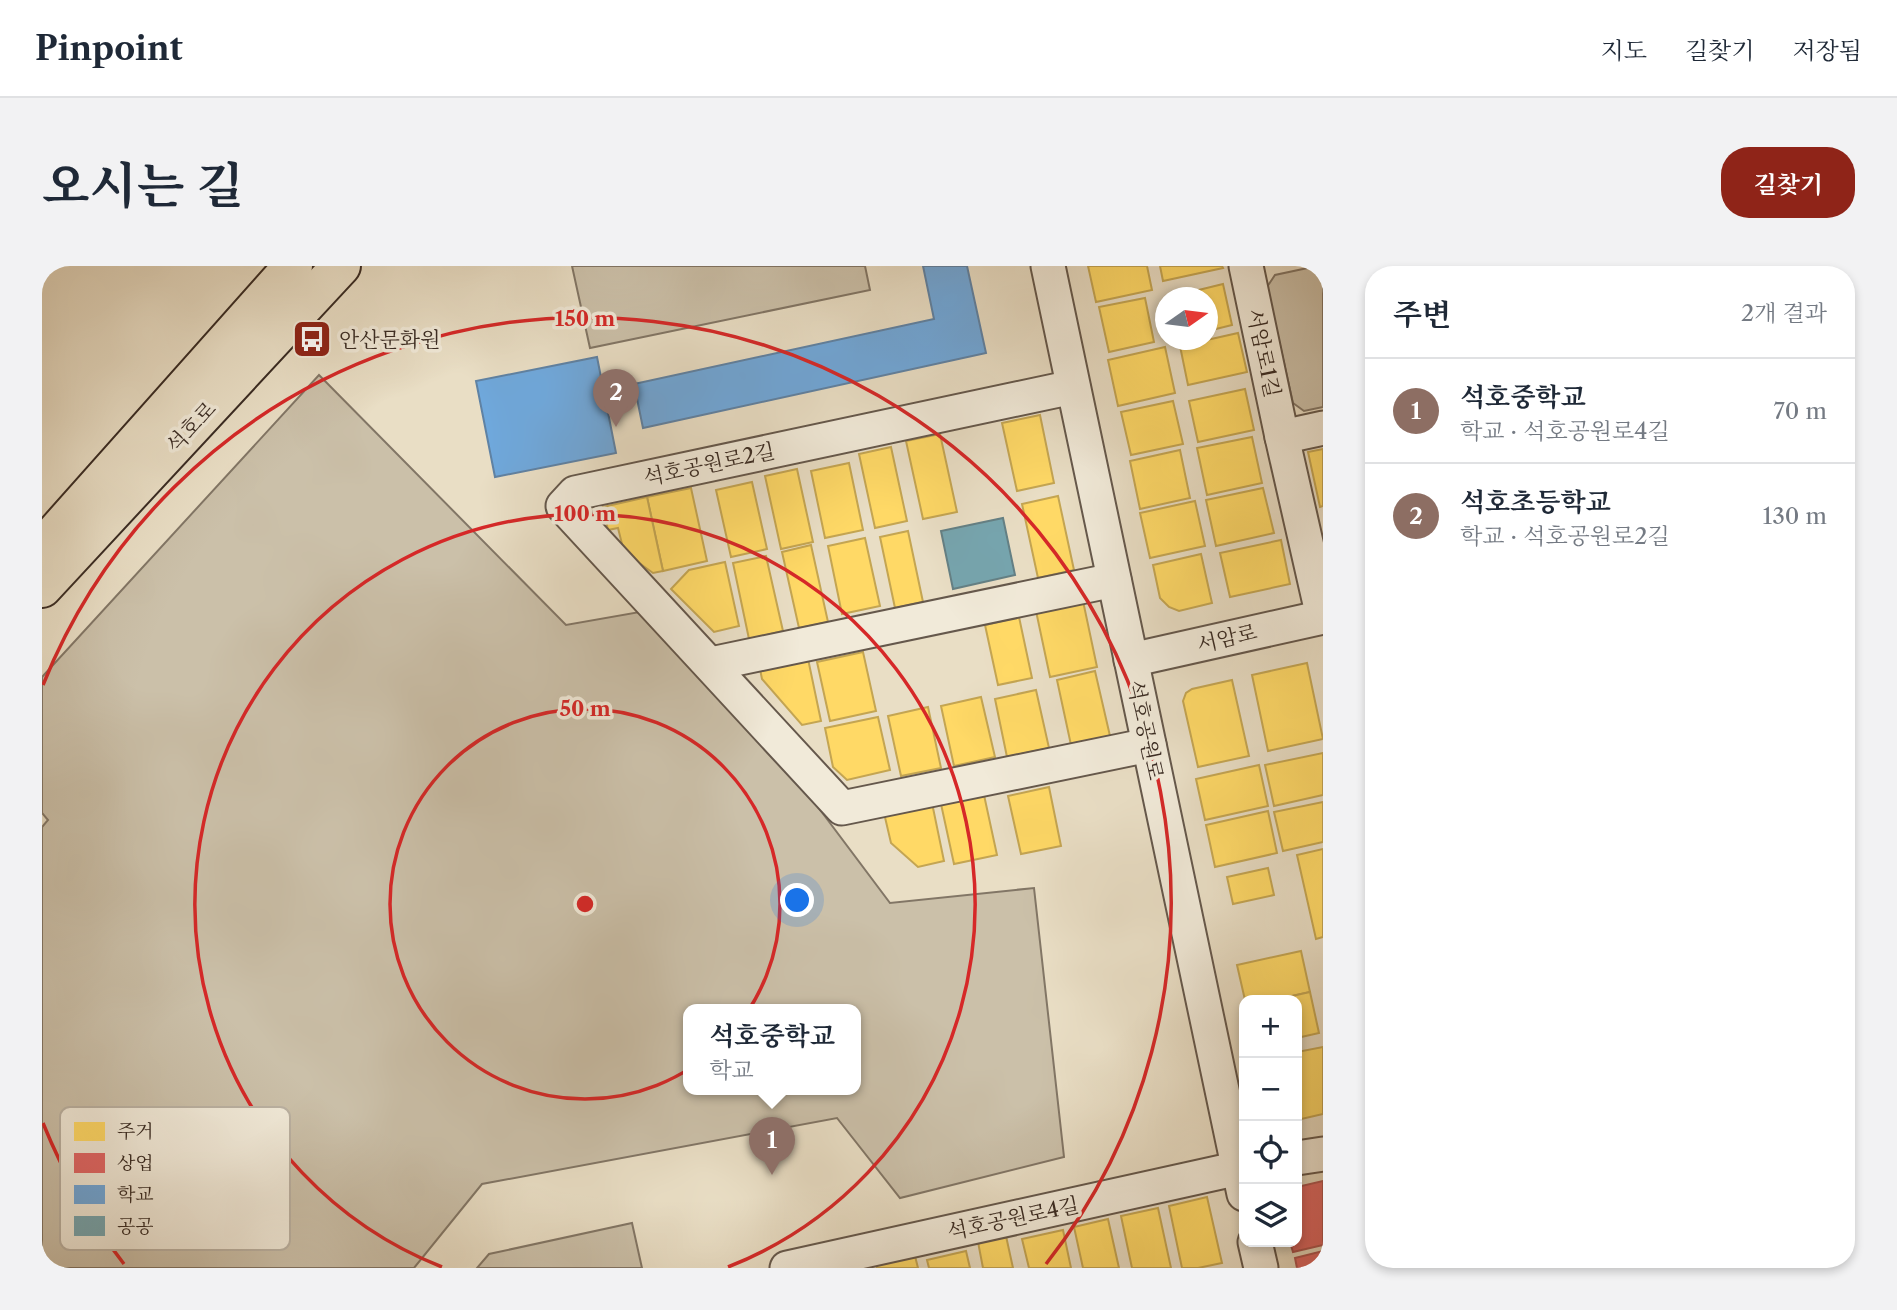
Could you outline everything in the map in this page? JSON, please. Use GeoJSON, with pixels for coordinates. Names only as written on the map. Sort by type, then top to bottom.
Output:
{"type":"FeatureCollection","features":[{"type":"Feature","properties":{"kind":"main road","name":"석호로"},"geometry":{"type":"LineString","coordinates":[[42,548],[293,266]]}},
{"type":"Feature","properties":{"kind":"main road","name":"석호로"},"geometry":{"type":"LineString","coordinates":[[42,588],[341,266]]}},
{"type":"Feature","properties":{"kind":"street","name":"석호공원로"},"geometry":{"type":"LineString","coordinates":[[1048,266],[1239,1162]]}},
{"type":"Feature","properties":{"kind":"street","name":"서암로1길"},"geometry":{"type":"LineString","coordinates":[[1253,267],[1282,437],[1323,617]]}},
{"type":"Feature","properties":{"kind":"street","name":"석호공원로2길"},"geometry":{"type":"LineString","coordinates":[[1073,387],[575,493],[563,506],[842,808],[1149,745]]}},
{"type":"Feature","properties":{"kind":"street"},"geometry":{"type":"LineString","coordinates":[[1282,437],[1323,428]]}},
{"type":"Feature","properties":{"kind":"street"},"geometry":{"type":"LineString","coordinates":[[711,664],[1114,580]]}},
{"type":"Feature","properties":{"kind":"street","name":"서암로"},"geometry":{"type":"LineString","coordinates":[[1131,660],[1323,617]]}},
{"type":"Feature","properties":{"kind":"street"},"geometry":{"type":"LineString","coordinates":[[1302,1157],[1323,1154]]}},
{"type":"Feature","properties":{"kind":"street","name":"석호공원로4길"},"geometry":{"type":"LineString","coordinates":[[787,1268],[1239,1177]]}},
{"type":"Feature","properties":{"kind":"street"},"geometry":{"type":"LineString","coordinates":[[1256,1247],[1261,1268]]}},
{"type":"Feature","properties":{"kind":"shaded area"},"geometry":{"type":"Polygon","coordinates":[[[572,266],[865,266],[870,290],[590,348],[572,266]]]}},
{"type":"Feature","properties":{"kind":"shaded area"},"geometry":{"type":"Polygon","coordinates":[[[1323,266],[1323,407],[1304,411],[1293,403],[1267,287],[1275,275],[1323,266]]]}},
{"type":"Feature","properties":{"kind":"shaded area"},"geometry":{"type":"Polygon","coordinates":[[[319,375],[566,625],[668,607],[890,903],[1034,888],[1064,1157],[900,1198],[837,1118],[482,1184],[414,1268],[42,1268],[42,827],[48,820],[42,813],[42,677],[319,375]]]}},
{"type":"Feature","properties":{"kind":"shaded area"},"geometry":{"type":"Polygon","coordinates":[[[632,1223],[642,1268],[477,1268],[489,1254],[632,1223]]]}},
{"type":"Feature","properties":{"kind":"building: 주거"},"geometry":{"type":"Polygon","coordinates":[[[1088,266],[1147,266],[1152,290],[1096,302],[1088,266]]]}},
{"type":"Feature","properties":{"kind":"building: 주거"},"geometry":{"type":"Polygon","coordinates":[[[1160,266],[1222,266],[1223,268],[1163,281],[1160,266]]]}},
{"type":"Feature","properties":{"kind":"building: 주거"},"geometry":{"type":"Polygon","coordinates":[[[1223,284],[1232,325],[1218,328],[1218,287],[1211,287],[1223,284]]]}},
{"type":"Feature","properties":{"kind":"building: 주거"},"geometry":{"type":"Polygon","coordinates":[[[1145,298],[1154,342],[1109,352],[1099,307],[1145,298]]]}},
{"type":"Feature","properties":{"kind":"building: 주거"},"geometry":{"type":"Polygon","coordinates":[[[1238,333],[1247,372],[1188,385],[1181,350],[1218,350],[1218,337],[1238,333]]]}},
{"type":"Feature","properties":{"kind":"building: 주거"},"geometry":{"type":"Polygon","coordinates":[[[1155,349],[1166,350],[1175,393],[1118,406],[1108,360],[1155,349]]]}},
{"type":"Feature","properties":{"kind":"building: 주거"},"geometry":{"type":"Polygon","coordinates":[[[1245,389],[1254,430],[1198,442],[1189,401],[1245,389]]]}},
{"type":"Feature","properties":{"kind":"building: 주거"},"geometry":{"type":"Polygon","coordinates":[[[1173,401],[1183,444],[1131,455],[1121,412],[1173,401]]]}},
{"type":"Feature","properties":{"kind":"building: 주거"},"geometry":{"type":"Polygon","coordinates":[[[1040,415],[1054,483],[1017,491],[1002,423],[1040,415]]]}},
{"type":"Feature","properties":{"kind":"building: 주거"},"geometry":{"type":"Polygon","coordinates":[[[940,434],[957,512],[923,519],[906,441],[940,434]]]}},
{"type":"Feature","properties":{"kind":"building: 주거"},"geometry":{"type":"Polygon","coordinates":[[[1252,437],[1262,483],[1207,495],[1197,448],[1252,437]]]}},
{"type":"Feature","properties":{"kind":"building: 주거"},"geometry":{"type":"Polygon","coordinates":[[[891,447],[907,521],[875,528],[859,454],[891,447]]]}},
{"type":"Feature","properties":{"kind":"building: 주거"},"geometry":{"type":"Polygon","coordinates":[[[1323,449],[1323,506],[1320,507],[1308,452],[1323,449]]]}},
{"type":"Feature","properties":{"kind":"building: 주거"},"geometry":{"type":"Polygon","coordinates":[[[1180,450],[1190,498],[1140,509],[1130,461],[1180,450]]]}},
{"type":"Feature","properties":{"kind":"building: 주거"},"geometry":{"type":"Polygon","coordinates":[[[849,463],[863,530],[825,538],[811,471],[849,463]]]}},
{"type":"Feature","properties":{"kind":"building: 주거"},"geometry":{"type":"Polygon","coordinates":[[[797,469],[813,542],[781,549],[765,476],[797,469]]]}},
{"type":"Feature","properties":{"kind":"building: 주거"},"geometry":{"type":"Polygon","coordinates":[[[752,482],[767,549],[731,557],[716,490],[752,482]]]}},
{"type":"Feature","properties":{"kind":"building: 주거"},"geometry":{"type":"Polygon","coordinates":[[[691,488],[707,561],[663,571],[647,497],[691,488]]]}},
{"type":"Feature","properties":{"kind":"building: 주거"},"geometry":{"type":"Polygon","coordinates":[[[1263,488],[1274,533],[1216,546],[1206,500],[1263,488]]]}},
{"type":"Feature","properties":{"kind":"building: 주거"},"geometry":{"type":"Polygon","coordinates":[[[1058,496],[1074,570],[1038,578],[1022,504],[1058,496]]]}},
{"type":"Feature","properties":{"kind":"building: 주거"},"geometry":{"type":"Polygon","coordinates":[[[647,497],[663,571],[653,573],[624,552],[618,528],[608,530],[603,507],[647,497]]]}},
{"type":"Feature","properties":{"kind":"building: 주거"},"geometry":{"type":"Polygon","coordinates":[[[1195,501],[1205,546],[1150,558],[1140,513],[1195,501]]]}},
{"type":"Feature","properties":{"kind":"building: 주거"},"geometry":{"type":"Polygon","coordinates":[[[908,531],[923,602],[895,608],[880,537],[908,531]]]}},
{"type":"Feature","properties":{"kind":"building: 주거"},"geometry":{"type":"Polygon","coordinates":[[[865,538],[880,606],[842,614],[828,546],[865,538]]]}},
{"type":"Feature","properties":{"kind":"building: 주거"},"geometry":{"type":"Polygon","coordinates":[[[1281,540],[1290,584],[1230,597],[1220,553],[1281,540]]]}},
{"type":"Feature","properties":{"kind":"building: 주거"},"geometry":{"type":"Polygon","coordinates":[[[811,545],[828,622],[799,628],[782,552],[811,545]]]}},
{"type":"Feature","properties":{"kind":"building: 주거"},"geometry":{"type":"Polygon","coordinates":[[[1201,554],[1212,603],[1179,611],[1169,607],[1160,598],[1153,565],[1201,554]]]}},
{"type":"Feature","properties":{"kind":"building: 주거"},"geometry":{"type":"Polygon","coordinates":[[[766,556],[783,631],[749,639],[733,563],[766,556]]]}},
{"type":"Feature","properties":{"kind":"building: 주거"},"geometry":{"type":"Polygon","coordinates":[[[725,562],[739,626],[714,632],[671,589],[689,570],[725,562]]]}},
{"type":"Feature","properties":{"kind":"building: 주거"},"geometry":{"type":"Polygon","coordinates":[[[1083,601],[1097,667],[1050,677],[1036,611],[1083,601]]]}},
{"type":"Feature","properties":{"kind":"building: 주거"},"geometry":{"type":"Polygon","coordinates":[[[1019,617],[1032,678],[998,685],[985,625],[1019,617]]]}},
{"type":"Feature","properties":{"kind":"building: 주거"},"geometry":{"type":"Polygon","coordinates":[[[863,652],[876,711],[830,721],[817,662],[863,652]]]}},
{"type":"Feature","properties":{"kind":"building: 주거"},"geometry":{"type":"Polygon","coordinates":[[[807,654],[821,721],[802,725],[762,679],[759,664],[807,654]]]}},
{"type":"Feature","properties":{"kind":"building: 주거"},"geometry":{"type":"Polygon","coordinates":[[[1307,663],[1323,739],[1268,751],[1252,675],[1307,663]]]}},
{"type":"Feature","properties":{"kind":"building: 주거"},"geometry":{"type":"Polygon","coordinates":[[[1095,671],[1110,736],[1071,745],[1057,680],[1095,671]]]}},
{"type":"Feature","properties":{"kind":"building: 주거"},"geometry":{"type":"Polygon","coordinates":[[[1232,680],[1249,756],[1198,767],[1183,701],[1186,693],[1192,689],[1232,680]]]}},
{"type":"Feature","properties":{"kind":"building: 주거"},"geometry":{"type":"Polygon","coordinates":[[[1036,690],[1049,748],[1007,757],[995,699],[1036,690]]]}},
{"type":"Feature","properties":{"kind":"building: 주거"},"geometry":{"type":"Polygon","coordinates":[[[981,697],[995,757],[954,766],[941,706],[981,697]]]}},
{"type":"Feature","properties":{"kind":"building: 주거"},"geometry":{"type":"Polygon","coordinates":[[[928,707],[941,768],[901,776],[888,716],[928,707]]]}},
{"type":"Feature","properties":{"kind":"building: 주거"},"geometry":{"type":"Polygon","coordinates":[[[878,717],[890,770],[847,780],[833,767],[825,728],[878,717]]]}},
{"type":"Feature","properties":{"kind":"building: 주거"},"geometry":{"type":"Polygon","coordinates":[[[1323,753],[1323,795],[1274,806],[1265,765],[1323,753]]]}},
{"type":"Feature","properties":{"kind":"building: 주거"},"geometry":{"type":"Polygon","coordinates":[[[1259,765],[1268,806],[1205,820],[1196,779],[1259,765]]]}},
{"type":"Feature","properties":{"kind":"building: 주거"},"geometry":{"type":"Polygon","coordinates":[[[1049,787],[1061,846],[1021,854],[1008,796],[1049,787]]]}},
{"type":"Feature","properties":{"kind":"building: 주거"},"geometry":{"type":"Polygon","coordinates":[[[984,795],[997,855],[954,864],[941,804],[984,795]]]}},
{"type":"Feature","properties":{"kind":"building: 주거"},"geometry":{"type":"Polygon","coordinates":[[[1323,802],[1323,842],[1283,851],[1274,812],[1323,802]]]}},
{"type":"Feature","properties":{"kind":"building: 주거"},"geometry":{"type":"Polygon","coordinates":[[[932,803],[944,861],[918,867],[891,843],[884,813],[932,803]]]}},
{"type":"Feature","properties":{"kind":"building: 주거"},"geometry":{"type":"Polygon","coordinates":[[[1268,811],[1277,853],[1215,867],[1206,825],[1268,811]]]}},
{"type":"Feature","properties":{"kind":"building: 주거"},"geometry":{"type":"Polygon","coordinates":[[[1323,849],[1323,937],[1316,939],[1297,855],[1323,849]]]}},
{"type":"Feature","properties":{"kind":"building: 주거"},"geometry":{"type":"Polygon","coordinates":[[[1268,868],[1274,895],[1233,904],[1227,877],[1268,868]]]}},
{"type":"Feature","properties":{"kind":"building: 주거"},"geometry":{"type":"Polygon","coordinates":[[[1301,951],[1310,992],[1296,995],[1244,995],[1237,965],[1301,951]]]}},
{"type":"Feature","properties":{"kind":"building: 주거"},"geometry":{"type":"Polygon","coordinates":[[[1310,992],[1319,1033],[1302,1037],[1302,995],[1296,995],[1310,992]]]}},
{"type":"Feature","properties":{"kind":"building: 주거"},"geometry":{"type":"Polygon","coordinates":[[[1323,1047],[1323,1114],[1302,1119],[1302,1058],[1302,1051],[1323,1047]]]}},
{"type":"Feature","properties":{"kind":"building: 주거"},"geometry":{"type":"Polygon","coordinates":[[[1207,1197],[1222,1263],[1182,1268],[1169,1206],[1207,1197]]]}},
{"type":"Feature","properties":{"kind":"building: 주거"},"geometry":{"type":"Polygon","coordinates":[[[1158,1208],[1171,1268],[1132,1268],[1121,1216],[1158,1208]]]}},
{"type":"Feature","properties":{"kind":"building: 주거"},"geometry":{"type":"Polygon","coordinates":[[[1108,1219],[1119,1268],[1083,1268],[1074,1227],[1108,1219]]]}},
{"type":"Feature","properties":{"kind":"building: 주거"},"geometry":{"type":"Polygon","coordinates":[[[1063,1230],[1071,1268],[1029,1268],[1022,1239],[1063,1230]]]}},
{"type":"Feature","properties":{"kind":"building: 주거"},"geometry":{"type":"Polygon","coordinates":[[[1006,1236],[1013,1268],[983,1268],[978,1242],[1006,1236]]]}},
{"type":"Feature","properties":{"kind":"building: 주거"},"geometry":{"type":"Polygon","coordinates":[[[966,1251],[970,1268],[929,1268],[927,1260],[966,1251]]]}},
{"type":"Feature","properties":{"kind":"building: 주거"},"geometry":{"type":"Polygon","coordinates":[[[915,1256],[918,1268],[877,1268],[877,1265],[915,1256]]]}},
{"type":"Feature","properties":{"kind":"building: 상업"},"geometry":{"type":"Polygon","coordinates":[[[1323,1181],[1323,1245],[1293,1252],[1292,1247],[1302,1247],[1302,1186],[1323,1181]]]}},
{"type":"Feature","properties":{"kind":"building: 상업"},"geometry":{"type":"Polygon","coordinates":[[[1323,1251],[1323,1268],[1297,1268],[1295,1258],[1323,1251]]]}},
{"type":"Feature","properties":{"kind":"building: 학교"},"geometry":{"type":"Polygon","coordinates":[[[923,266],[967,266],[986,353],[643,428],[634,384],[934,319],[923,266]]]}},
{"type":"Feature","properties":{"kind":"building: 학교"},"geometry":{"type":"Polygon","coordinates":[[[597,357],[616,453],[495,477],[476,381],[597,357]]]}},
{"type":"Feature","properties":{"kind":"building: 공공"},"geometry":{"type":"Polygon","coordinates":[[[1003,518],[1015,575],[953,589],[941,531],[1003,518]]]}},
{"type":"Feature","properties":{"kind":"place","name":"안산문화원"},"geometry":{"type":"Point","coordinates":[312,339]}},
{"type":"Feature","properties":{"kind":"place","name":"석호초등학교"},"geometry":{"type":"Point","coordinates":[616,427]}},
{"type":"Feature","properties":{"kind":"place","name":"석호중학교"},"geometry":{"type":"Point","coordinates":[772,1175]}}]}
